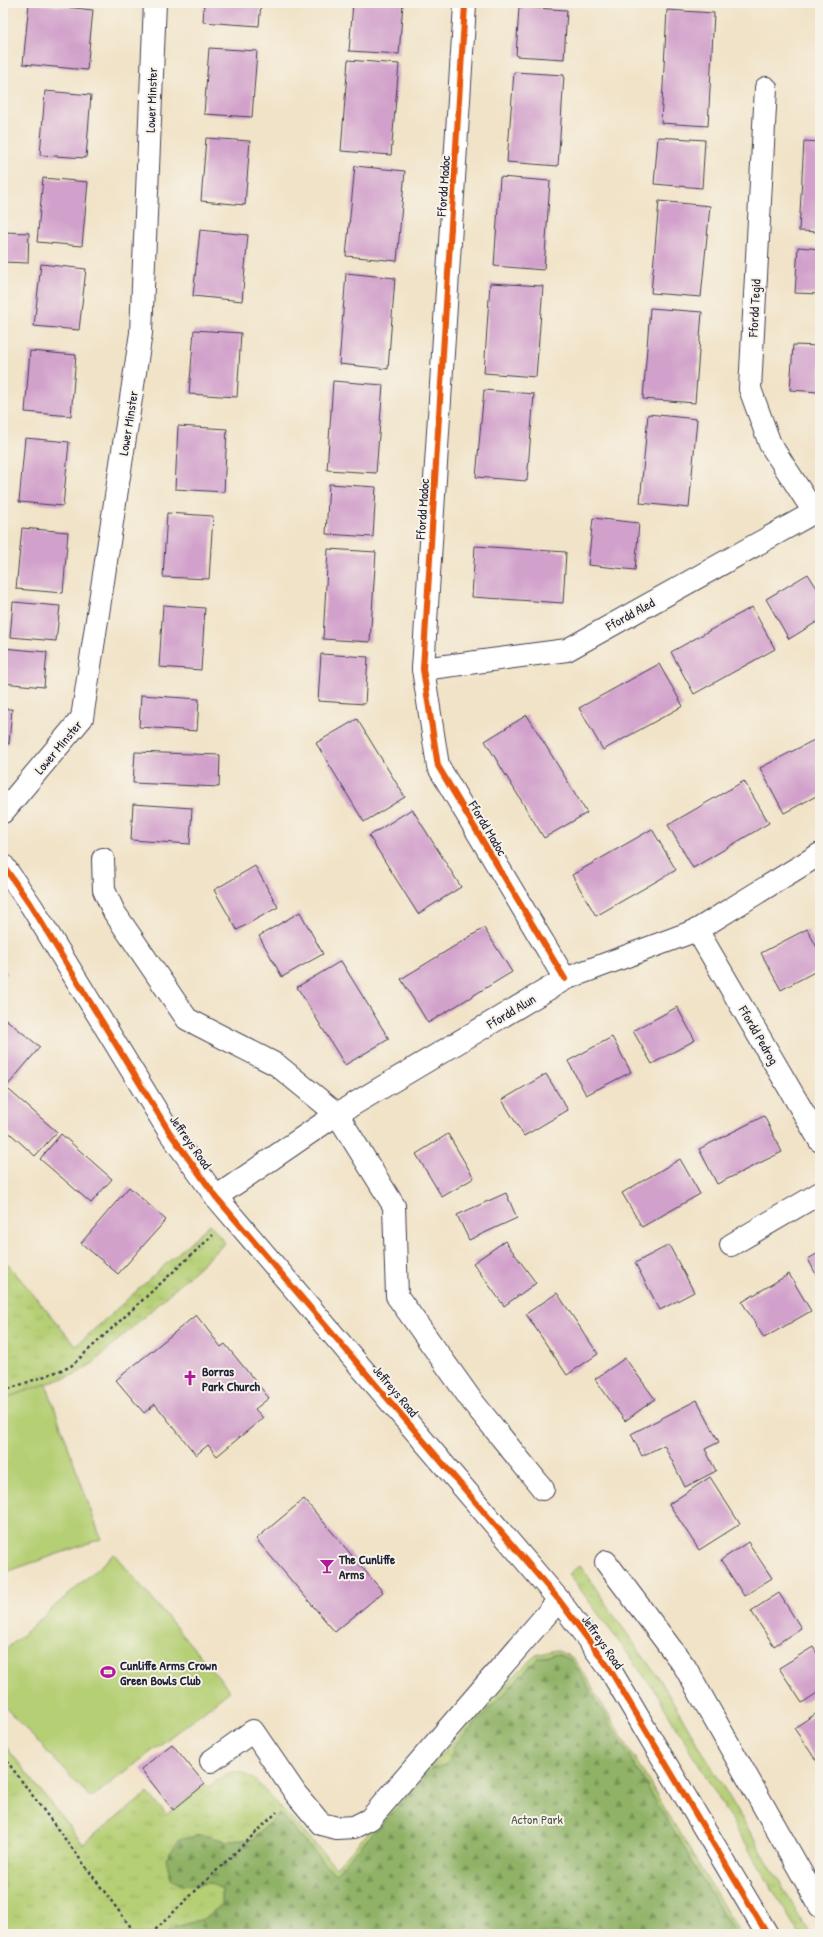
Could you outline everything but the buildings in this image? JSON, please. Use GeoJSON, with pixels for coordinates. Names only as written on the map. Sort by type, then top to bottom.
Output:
{"type":"FeatureCollection","features":[{"type":"Feature","properties":{"kind":"street","name":"Lower Minster"},"geometry":{"type":"LineString","coordinates":[[3,812],[82,718],[141,333],[154,3]]}},
{"type":"Feature","properties":{"kind":"street","name":"Ffordd Madoc"},"geometry":{"type":"LineString","coordinates":[[465,5],[424,669],[438,766],[565,979]]}},
{"type":"Feature","properties":{"kind":"street","name":"Ffordd Tegid"},"geometry":{"type":"LineString","coordinates":[[766,88],[750,389],[770,444],[817,510]]}},
{"type":"Feature","properties":{"kind":"street","name":"Ffordd Aled"},"geometry":{"type":"LineString","coordinates":[[424,669],[567,650],[817,510]]}},
{"type":"Feature","properties":{"kind":"street","name":"Ffordd Alun"},"geometry":{"type":"LineString","coordinates":[[216,1197],[337,1114],[565,979],[697,930],[820,854]]}},
{"type":"Feature","properties":{"kind":"street"},"geometry":{"type":"LineString","coordinates":[[103,859],[104,890],[114,912],[187,1019],[277,1065],[337,1114],[394,1206],[397,1296],[472,1401],[543,1489]]}},
{"type":"Feature","properties":{"kind":"street","name":"Jeffreys Road"},"geometry":{"type":"LineString","coordinates":[[3,865],[32,906],[170,1133],[216,1197],[559,1600],[609,1668],[767,1934]]}},
{"type":"Feature","properties":{"kind":"street","name":"Ffordd Pedrog"},"geometry":{"type":"LineString","coordinates":[[697,930],[820,1141]]}},
{"type":"Feature","properties":{"kind":"street"},"geometry":{"type":"LineString","coordinates":[[731,1245],[820,1193]]}},
{"type":"Feature","properties":{"kind":"street"},"geometry":{"type":"LineString","coordinates":[[606,1562],[685,1667],[820,1906]]}},
{"type":"Feature","properties":{"kind":"street"},"geometry":{"type":"LineString","coordinates":[[211,1761],[253,1731],[296,1794],[321,1824],[337,1828],[354,1827],[370,1819],[559,1600]]}},
{"type":"Feature","properties":{"kind":"path"},"geometry":{"type":"LineString","coordinates":[[3,1391],[70,1368],[233,1217]]}},
{"type":"Feature","properties":{"kind":"path"},"geometry":{"type":"LineString","coordinates":[[3,1756],[136,1934]]}},
{"type":"Feature","properties":{"kind":"path"},"geometry":{"type":"LineString","coordinates":[[151,1934],[296,1794]]}},
{"type":"Feature","properties":{"kind":"green space"},"geometry":{"type":"Polygon","coordinates":[[[210,1224],[225,1243],[93,1363],[76,1374],[3,1399],[3,1258],[76,1346],[210,1224]]]}},
{"type":"Feature","properties":{"kind":"green space"},"geometry":{"type":"Polygon","coordinates":[[[46,1384],[101,1539],[3,1573],[3,1399],[46,1384]]]}},
{"type":"Feature","properties":{"kind":"green space","name":"Cunliffe Arms Crown Green Bowls Club"},"geometry":{"type":"Polygon","coordinates":[[[114,1554],[230,1691],[91,1798],[3,1705],[3,1652],[114,1554]]]}},
{"type":"Feature","properties":{"kind":"green space"},"geometry":{"type":"Polygon","coordinates":[[[580,1565],[662,1683],[810,1934],[799,1934],[655,1691],[569,1574],[580,1565]]]}},
{"type":"Feature","properties":{"kind":"green space","name":"Acton Park"},"geometry":{"type":"Polygon","coordinates":[[[556,1650],[573,1658],[586,1677],[740,1934],[3,1934],[3,1743],[83,1844],[148,1793],[167,1815],[205,1784],[209,1787],[226,1774],[236,1771],[256,1781],[336,1867],[521,1669],[536,1655],[556,1650]]]}},
{"type":"Feature","properties":{"kind":"green space","name":"Acton Park"},"geometry":{"type":"Polygon","coordinates":[[[557,1654],[571,1660],[583,1678],[735,1934],[166,1934],[173,1928],[203,1919],[222,1905],[222,1889],[209,1883],[183,1886],[171,1879],[166,1859],[179,1840],[200,1835],[228,1841],[253,1839],[279,1813],[335,1874],[433,1768],[438,1768],[449,1762],[454,1746],[538,1658],[557,1654]]]}},
{"type":"Feature","properties":{"kind":"cycle path"},"geometry":{"type":"LineString","coordinates":[[465,5],[423,669],[438,766],[565,979]]}},
{"type":"Feature","properties":{"kind":"cycle path"},"geometry":{"type":"LineString","coordinates":[[3,865],[32,907],[170,1133],[216,1197],[559,1600],[609,1668],[767,1934]]}},
{"type":"Feature","properties":{"kind":"place","name":"Borras Park Church"},"geometry":{"type":"Point","coordinates":[190,1378]}},
{"type":"Feature","properties":{"kind":"place","name":"The Cunliffe Arms"},"geometry":{"type":"Point","coordinates":[327,1566]}},
{"type":"Feature","properties":{"kind":"place","name":"Cunliffe Arms Crown Green Bowls Club"},"geometry":{"type":"Point","coordinates":[108,1672]}}]}
